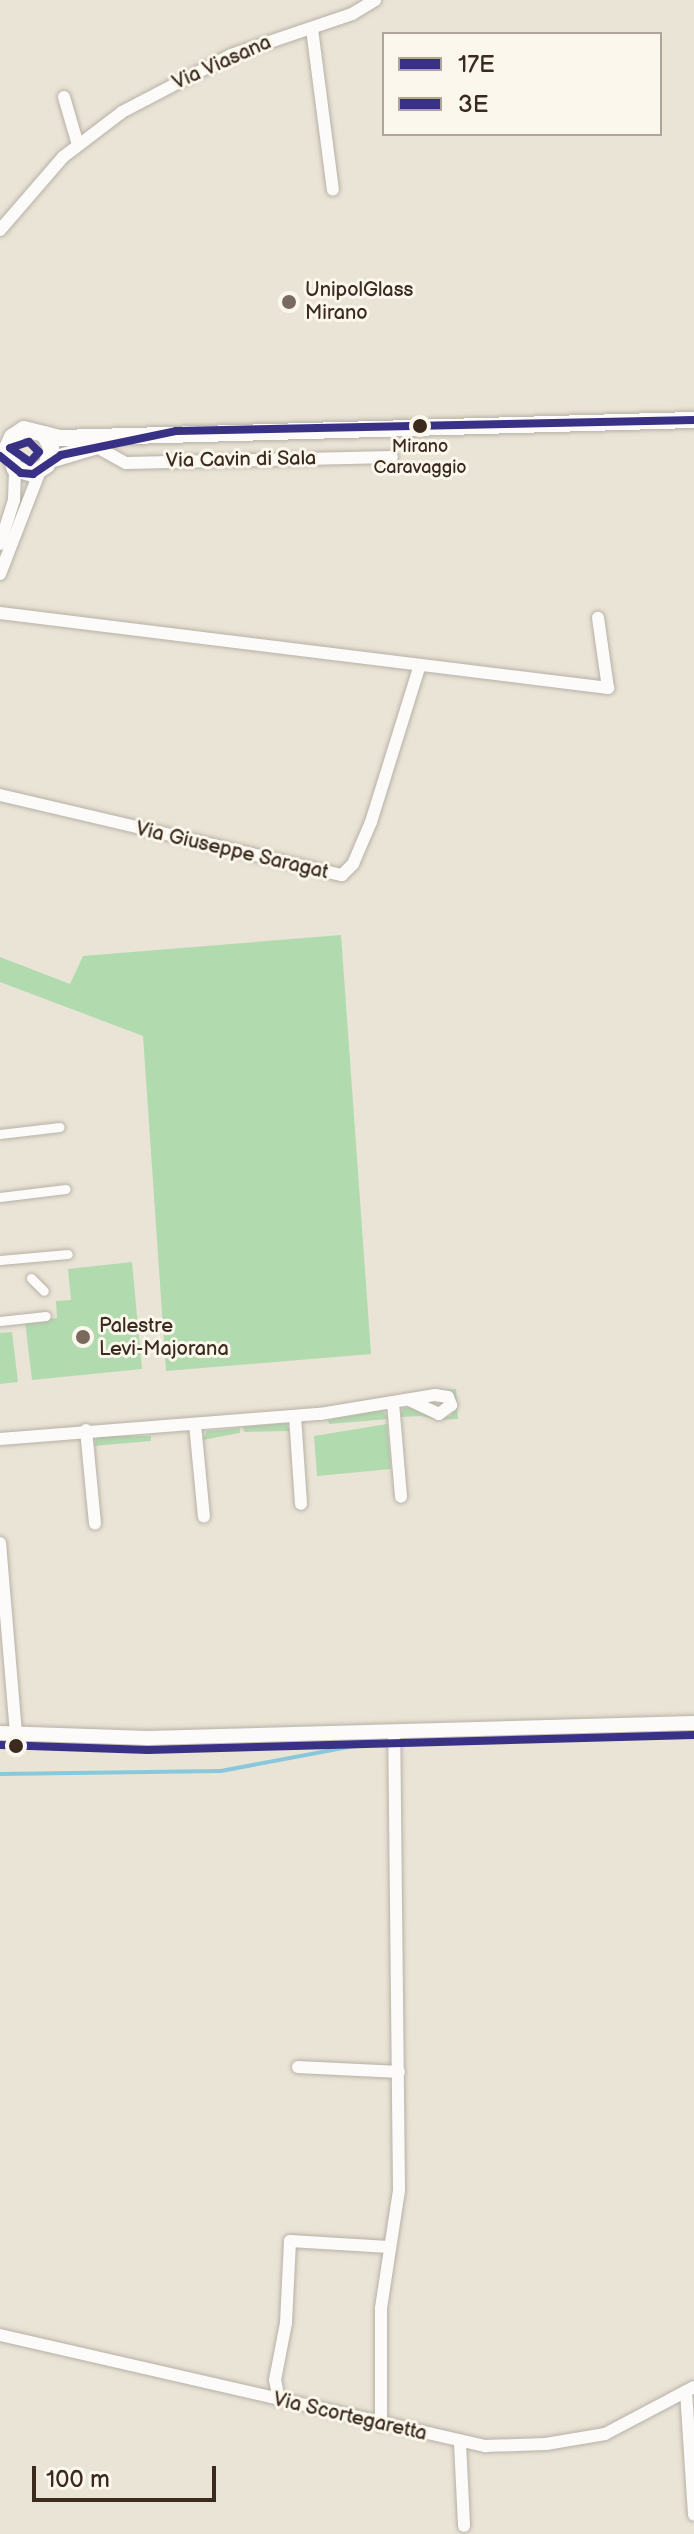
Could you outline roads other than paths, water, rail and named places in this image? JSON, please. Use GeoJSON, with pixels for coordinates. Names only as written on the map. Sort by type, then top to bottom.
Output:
{"type":"FeatureCollection","features":[{"type":"Feature","properties":{"kind":"main road","name":"Via Cavin di Sala"},"geometry":{"type":"LineString","coordinates":[[44,434],[694,420]]}},
{"type":"Feature","properties":{"kind":"main road"},"geometry":{"type":"LineString","coordinates":[[24,429],[44,434],[51,447],[45,466],[8,462],[6,438],[24,429]]}},
{"type":"Feature","properties":{"kind":"main road","name":"Via Cavin di Sala"},"geometry":{"type":"LineString","coordinates":[[45,466],[95,446],[176,431]]}},
{"type":"Feature","properties":{"kind":"street","name":"Via Viasana"},"geometry":{"type":"LineString","coordinates":[[0,230],[78,145],[122,112],[208,65],[312,29],[375,0]]}},
{"type":"Feature","properties":{"kind":"street"},"geometry":{"type":"LineString","coordinates":[[312,29],[333,190]]}},
{"type":"Feature","properties":{"kind":"street"},"geometry":{"type":"LineString","coordinates":[[64,97],[78,145]]}},
{"type":"Feature","properties":{"kind":"street","name":"Via Cavin di Sala"},"geometry":{"type":"LineString","coordinates":[[95,446],[126,463],[392,457]]}},
{"type":"Feature","properties":{"kind":"street"},"geometry":{"type":"LineString","coordinates":[[0,544],[14,500],[8,462]]}},
{"type":"Feature","properties":{"kind":"street"},"geometry":{"type":"LineString","coordinates":[[0,574],[45,466]]}},
{"type":"Feature","properties":{"kind":"street"},"geometry":{"type":"LineString","coordinates":[[0,613],[419,668],[608,688],[598,618]]}},
{"type":"Feature","properties":{"kind":"street","name":"Via Giuseppe Saragat"},"geometry":{"type":"LineString","coordinates":[[0,795],[342,875],[353,864],[371,822],[419,668]]}},
{"type":"Feature","properties":{"kind":"street"},"geometry":{"type":"LineString","coordinates":[[0,1134],[60,1127]]}},
{"type":"Feature","properties":{"kind":"street"},"geometry":{"type":"LineString","coordinates":[[0,1197],[66,1189]]}},
{"type":"Feature","properties":{"kind":"street"},"geometry":{"type":"LineString","coordinates":[[0,1260],[68,1254]]}},
{"type":"Feature","properties":{"kind":"street"},"geometry":{"type":"LineString","coordinates":[[31,1278],[44,1291]]}},
{"type":"Feature","properties":{"kind":"street"},"geometry":{"type":"LineString","coordinates":[[0,1321],[46,1316]]}},
{"type":"Feature","properties":{"kind":"street"},"geometry":{"type":"LineString","coordinates":[[0,1439],[295,1416],[411,1401]]}},
{"type":"Feature","properties":{"kind":"street"},"geometry":{"type":"LineString","coordinates":[[393,1403],[401,1497]]}},
{"type":"Feature","properties":{"kind":"street"},"geometry":{"type":"LineString","coordinates":[[295,1416],[301,1504]]}},
{"type":"Feature","properties":{"kind":"street"},"geometry":{"type":"LineString","coordinates":[[195,1424],[204,1517]]}},
{"type":"Feature","properties":{"kind":"street"},"geometry":{"type":"LineString","coordinates":[[86,1430],[95,1524]]}},
{"type":"Feature","properties":{"kind":"street"},"geometry":{"type":"LineString","coordinates":[[0,1543],[16,1735]]}},
{"type":"Feature","properties":{"kind":"street"},"geometry":{"type":"LineString","coordinates":[[0,1733],[70,1739],[694,1723]]}},
{"type":"Feature","properties":{"kind":"street"},"geometry":{"type":"LineString","coordinates":[[381,2425],[381,2308],[399,2190],[394,1731]]}},
{"type":"Feature","properties":{"kind":"street"},"geometry":{"type":"LineString","coordinates":[[298,2067],[399,2072]]}},
{"type":"Feature","properties":{"kind":"street"},"geometry":{"type":"LineString","coordinates":[[279,2400],[275,2380],[286,2323],[290,2241],[389,2247]]}},
{"type":"Feature","properties":{"kind":"street","name":"Via Scortegaretta"},"geometry":{"type":"LineString","coordinates":[[0,2335],[460,2443],[546,2444],[605,2434],[690,2389]]}},
{"type":"Feature","properties":{"kind":"street"},"geometry":{"type":"LineString","coordinates":[[690,2389],[694,2515]]}},
{"type":"Feature","properties":{"kind":"street"},"geometry":{"type":"LineString","coordinates":[[460,2443],[464,2526]]}},
{"type":"Feature","properties":{"kind":"waterway"},"geometry":{"type":"LineString","coordinates":[[0,1774],[221,1771],[358,1745],[694,1736]]}},
{"type":"Feature","properties":{"kind":"place","name":"UnipolGlass Mirano"},"geometry":{"type":"Point","coordinates":[289,302]}},
{"type":"Feature","properties":{"kind":"place","name":"Mirano Caravaggio"},"geometry":{"type":"Point","coordinates":[420,426]}},
{"type":"Feature","properties":{"kind":"place","name":"Palestre Levi-Majorana"},"geometry":{"type":"Point","coordinates":[83,1337]}}]}
